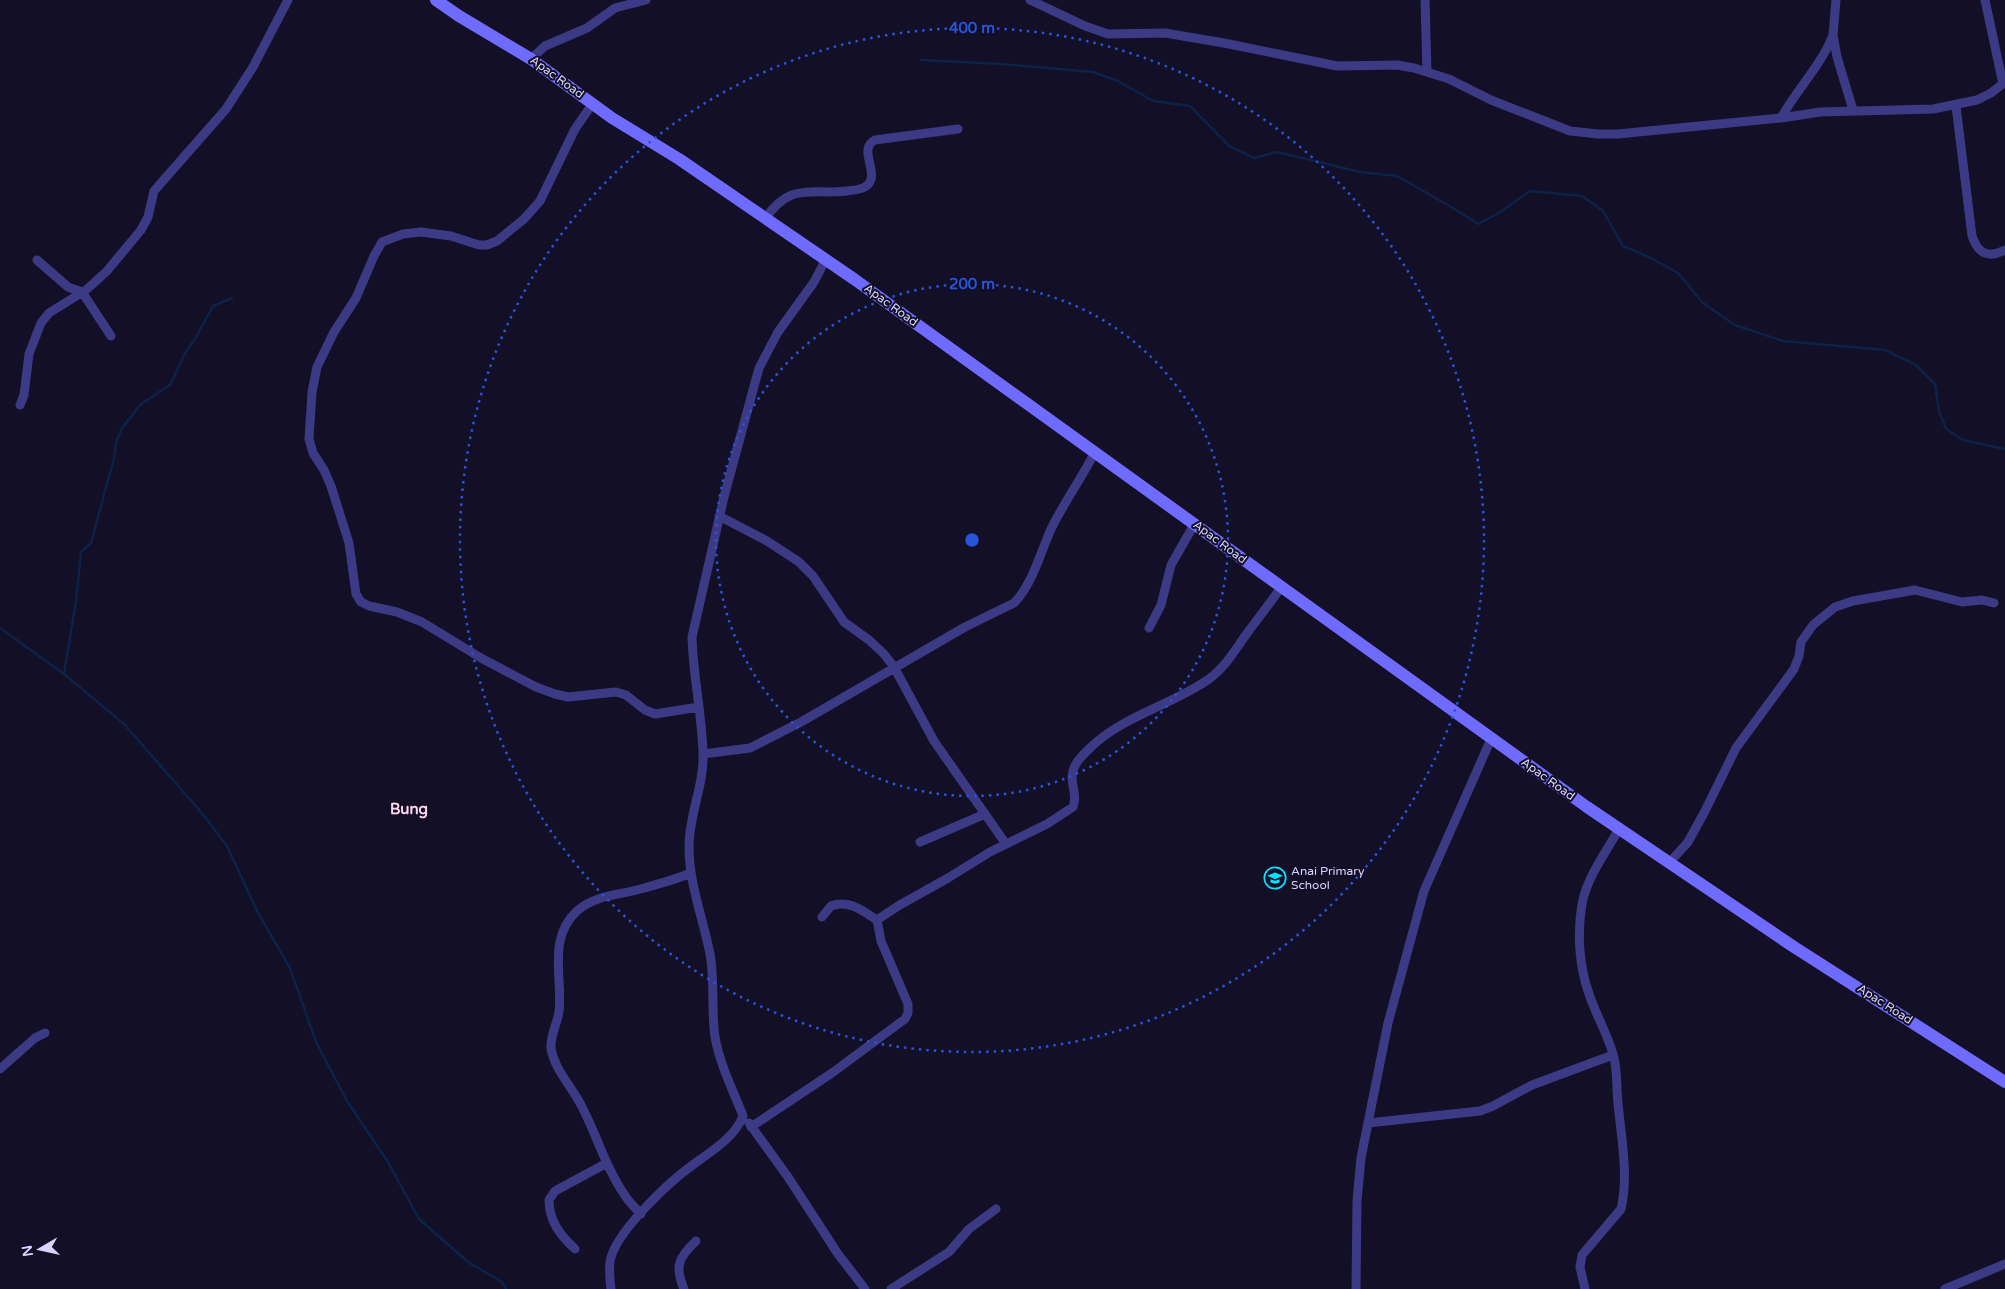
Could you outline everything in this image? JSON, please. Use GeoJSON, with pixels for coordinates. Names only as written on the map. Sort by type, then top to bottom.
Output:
{"type":"FeatureCollection","features":[{"type":"Feature","properties":{"kind":"main road","name":"Apac Road"},"geometry":{"type":"LineString","coordinates":[[436,0],[531,59],[612,118],[679,159],[826,259],[1195,523],[1231,552],[1282,586],[1619,829],[1794,946],[2005,1082]]}},
{"type":"Feature","properties":{"kind":"street"},"geometry":{"type":"LineString","coordinates":[[20,405],[24,395],[29,354],[41,323],[49,313],[82,292],[107,271],[145,224],[154,191],[226,109],[253,67],[288,0]]}},
{"type":"Feature","properties":{"kind":"street"},"geometry":{"type":"LineString","coordinates":[[531,59],[545,46],[587,28],[616,4],[646,0]]}},
{"type":"Feature","properties":{"kind":"street"},"geometry":{"type":"LineString","coordinates":[[1030,0],[1085,26],[1108,34],[1165,33],[1338,66],[1397,65],[1427,72],[1448,79],[1548,124],[1570,131],[1598,134],[1618,134],[1782,118],[1820,112],[1853,110],[1907,111],[1956,106],[1977,100],[2004,83],[1985,0]]}},
{"type":"Feature","properties":{"kind":"street"},"geometry":{"type":"LineString","coordinates":[[1425,0],[1427,72]]}},
{"type":"Feature","properties":{"kind":"street"},"geometry":{"type":"LineString","coordinates":[[1836,0],[1833,35],[1837,58],[1853,110]]}},
{"type":"Feature","properties":{"kind":"street"},"geometry":{"type":"LineString","coordinates":[[1782,118],[1789,104],[1822,59],[1833,35]]}},
{"type":"Feature","properties":{"kind":"street"},"geometry":{"type":"LineString","coordinates":[[593,103],[575,129],[540,201],[524,219],[497,241],[487,245],[479,245],[451,236],[421,232],[403,234],[382,242],[356,298],[334,332],[318,367],[312,392],[309,439],[313,453],[324,470],[331,486],[348,543],[356,594],[361,602],[369,606],[397,612],[422,622],[480,658],[536,687],[555,694],[568,697],[616,692],[626,695],[645,710],[655,714],[699,707]]}},
{"type":"Feature","properties":{"kind":"street"},"geometry":{"type":"LineString","coordinates":[[1956,106],[1972,236],[1980,251],[1988,254],[1998,254],[2005,250]]}},
{"type":"Feature","properties":{"kind":"street"},"geometry":{"type":"LineString","coordinates":[[765,219],[780,201],[786,197],[800,193],[837,192],[860,189],[867,186],[871,181],[872,174],[868,147],[875,140],[958,130]]}},
{"type":"Feature","properties":{"kind":"street"},"geometry":{"type":"LineString","coordinates":[[826,259],[814,282],[778,332],[760,368],[719,516],[694,622],[692,637],[693,658],[703,754],[700,790],[691,825],[689,846],[691,873],[711,961],[715,1037],[722,1064],[742,1116],[788,1178],[838,1254],[864,1289]]}},
{"type":"Feature","properties":{"kind":"street"},"geometry":{"type":"LineString","coordinates":[[37,260],[64,284],[82,292],[111,336]]}},
{"type":"Feature","properties":{"kind":"street"},"geometry":{"type":"LineString","coordinates":[[703,754],[750,748],[800,722],[972,623],[1004,609],[1019,598],[1038,564],[1052,526],[1095,452]]}},
{"type":"Feature","properties":{"kind":"street"},"geometry":{"type":"LineString","coordinates":[[719,516],[767,541],[799,562],[813,576],[844,622],[870,640],[894,667],[934,741],[1006,844]]}},
{"type":"Feature","properties":{"kind":"street"},"geometry":{"type":"LineString","coordinates":[[1149,628],[1161,605],[1171,565],[1195,523]]}},
{"type":"Feature","properties":{"kind":"street"},"geometry":{"type":"LineString","coordinates":[[877,920],[1006,844],[1047,824],[1073,808],[1075,795],[1071,779],[1072,773],[1077,762],[1085,753],[1101,738],[1124,722],[1210,678],[1226,663],[1282,586]]}},
{"type":"Feature","properties":{"kind":"street"},"geometry":{"type":"LineString","coordinates":[[1670,862],[1688,842],[1736,748],[1794,669],[1799,656],[1801,642],[1813,625],[1835,607],[1853,601],[1915,590],[1962,602],[1982,600],[1994,603]]}},
{"type":"Feature","properties":{"kind":"street"},"geometry":{"type":"LineString","coordinates":[[1356,1289],[1358,1201],[1362,1158],[1388,1023],[1424,891],[1492,739]]}},
{"type":"Feature","properties":{"kind":"street"},"geometry":{"type":"LineString","coordinates":[[920,842],[985,814]]}},
{"type":"Feature","properties":{"kind":"street"},"geometry":{"type":"LineString","coordinates":[[1585,1289],[1580,1267],[1582,1255],[1621,1209],[1624,1199],[1625,1176],[1614,1054],[1603,1024],[1588,994],[1579,940],[1582,903],[1586,889],[1619,829]]}},
{"type":"Feature","properties":{"kind":"street"},"geometry":{"type":"LineString","coordinates":[[641,1214],[626,1198],[607,1163],[582,1106],[556,1064],[551,1049],[558,1012],[557,974],[559,945],[568,919],[578,909],[597,899],[636,890],[691,873]]}},
{"type":"Feature","properties":{"kind":"street"},"geometry":{"type":"LineString","coordinates":[[751,1126],[832,1073],[905,1019],[908,1013],[908,1004],[881,941],[877,920],[844,903],[831,906],[822,917]]}},
{"type":"Feature","properties":{"kind":"street"},"geometry":{"type":"LineString","coordinates":[[0,1069],[34,1038],[45,1033]]}},
{"type":"Feature","properties":{"kind":"street"},"geometry":{"type":"LineString","coordinates":[[1368,1123],[1480,1111],[1532,1085],[1614,1054]]}},
{"type":"Feature","properties":{"kind":"street"},"geometry":{"type":"LineString","coordinates":[[611,1289],[610,1261],[618,1241],[677,1177],[720,1145],[740,1124],[742,1116]]}},
{"type":"Feature","properties":{"kind":"street"},"geometry":{"type":"LineString","coordinates":[[575,1249],[558,1231],[551,1218],[549,1200],[555,1191],[607,1163]]}},
{"type":"Feature","properties":{"kind":"street"},"geometry":{"type":"LineString","coordinates":[[892,1289],[949,1252],[969,1229],[996,1209]]}},
{"type":"Feature","properties":{"kind":"street"},"geometry":{"type":"LineString","coordinates":[[684,1289],[678,1270],[679,1263],[682,1256],[696,1241]]}},
{"type":"Feature","properties":{"kind":"street"},"geometry":{"type":"LineString","coordinates":[[1945,1289],[2005,1264]]}},
{"type":"Feature","properties":{"kind":"waterway"},"geometry":{"type":"LineString","coordinates":[[921,60],[1001,64],[1093,72],[1118,81],[1153,101],[1190,106],[1229,146],[1254,158],[1277,152],[1360,172],[1397,176],[1478,224],[1499,213],[1530,191],[1582,196],[1603,211],[1623,246],[1649,257],[1678,273],[1703,303],[1735,325],[1783,341],[1885,350],[1916,365],[1935,384],[1939,411],[1946,429],[1963,440],[2005,449]]}},
{"type":"Feature","properties":{"kind":"waterway"},"geometry":{"type":"LineString","coordinates":[[0,628],[64,674],[76,601],[81,552],[91,543],[114,458],[116,442],[122,428],[141,404],[170,385],[185,353],[213,306],[232,298]]}},
{"type":"Feature","properties":{"kind":"waterway"},"geometry":{"type":"LineString","coordinates":[[64,674],[124,724],[201,812],[227,846],[257,911],[290,968],[316,1042],[347,1101],[388,1162],[419,1219],[468,1262],[502,1282],[506,1289]]}},
{"type":"Feature","properties":{"kind":"place","name":"Anai Primary School"},"geometry":{"type":"Point","coordinates":[1275,878]}},
{"type":"Feature","properties":{"kind":"district","name":"Bung"},"geometry":{"type":"Point","coordinates":[409,809]}}]}
